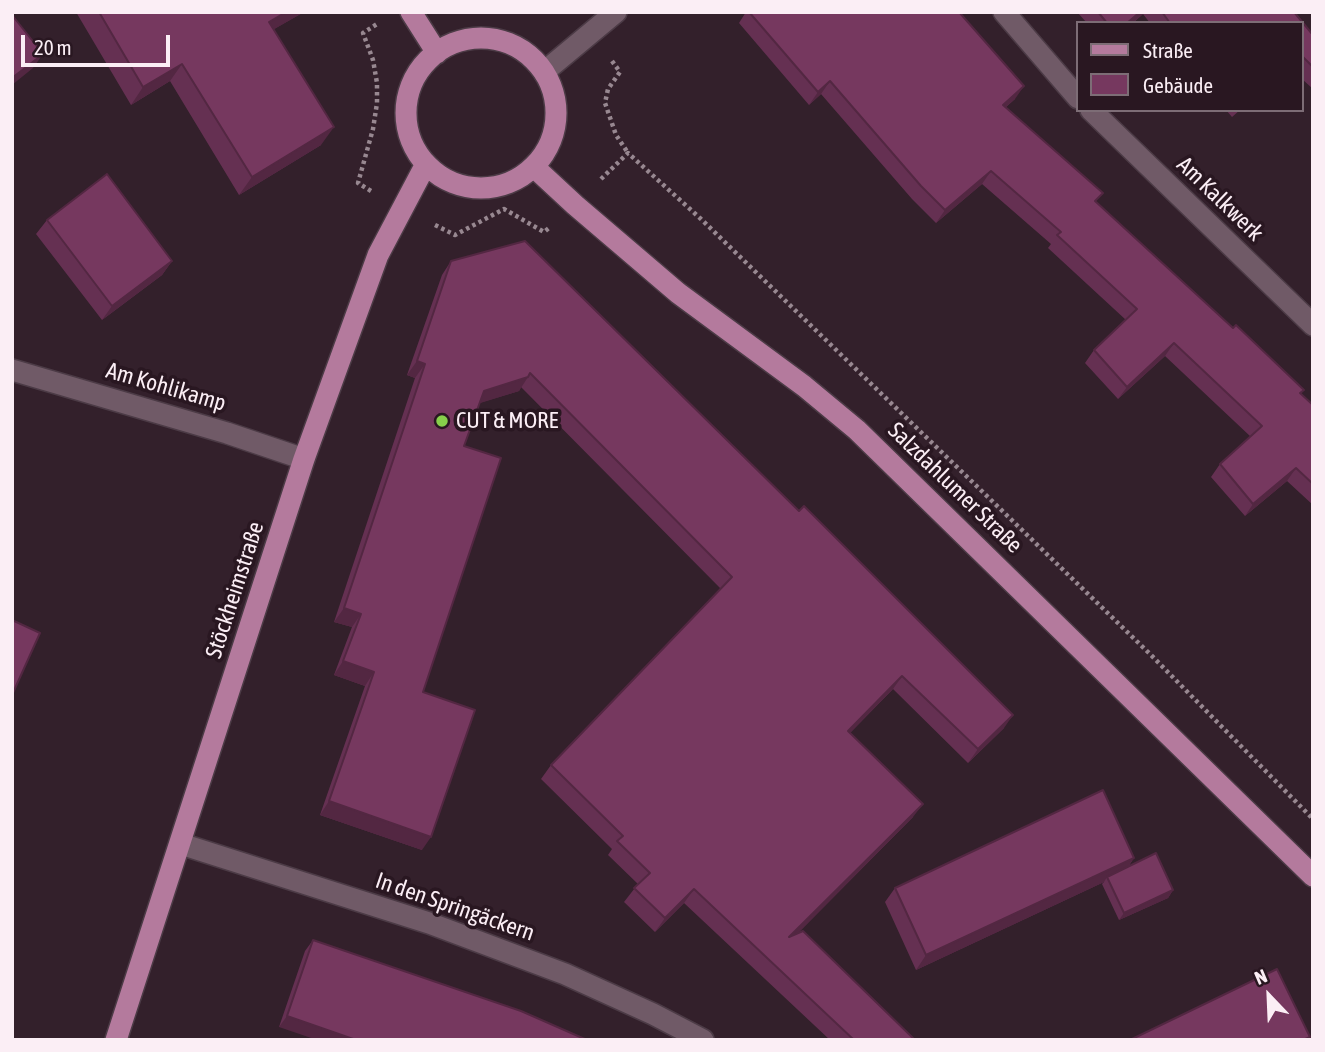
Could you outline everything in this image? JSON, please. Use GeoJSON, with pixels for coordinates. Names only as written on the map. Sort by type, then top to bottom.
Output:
{"type":"FeatureCollection","features":[{"type":"Feature","properties":{"kind":"main road"},"geometry":{"type":"LineString","coordinates":[[411,12],[437,52]]}},
{"type":"Feature","properties":{"kind":"main road"},"geometry":{"type":"LineString","coordinates":[[474,38],[494,39],[514,45],[531,56],[544,72],[553,90],[557,110],[554,131],[547,150],[534,167],[514,180],[491,187],[467,187],[445,179],[426,164],[412,143],[406,119],[408,93],[419,71],[437,52],[454,42],[474,38]]}},
{"type":"Feature","properties":{"kind":"main road","name":"Stöckheimstraße"},"geometry":{"type":"LineString","coordinates":[[116,1040],[304,459],[378,256],[426,164]]}},
{"type":"Feature","properties":{"kind":"main road","name":"Salzdahlumer Straße"},"geometry":{"type":"LineString","coordinates":[[534,167],[678,293],[804,386],[857,430],[1313,876]]}},
{"type":"Feature","properties":{"kind":"street"},"geometry":{"type":"LineString","coordinates":[[544,72],[616,12]]}},
{"type":"Feature","properties":{"kind":"street"},"geometry":{"type":"LineString","coordinates":[[1004,12],[1076,96]]}},
{"type":"Feature","properties":{"kind":"street","name":"Am Kalkwerk"},"geometry":{"type":"LineString","coordinates":[[1093,112],[1313,325]]}},
{"type":"Feature","properties":{"kind":"street","name":"Am Kohlikamp"},"geometry":{"type":"LineString","coordinates":[[12,370],[227,433],[304,459]]}},
{"type":"Feature","properties":{"kind":"street","name":"In den Springäckern"},"geometry":{"type":"LineString","coordinates":[[181,844],[429,923],[555,970],[653,1014],[702,1040]]}},
{"type":"Feature","properties":{"kind":"path"},"geometry":{"type":"LineString","coordinates":[[589,34],[620,72],[608,89],[605,103],[616,135],[628,153]]}},
{"type":"Feature","properties":{"kind":"building"},"geometry":{"type":"Polygon","coordinates":[[[99,12],[286,12],[269,22],[334,127],[252,177],[182,64],[143,87],[99,12]]]}},
{"type":"Feature","properties":{"kind":"building"},"geometry":{"type":"Polygon","coordinates":[[[749,12],[959,12],[1024,86],[1003,105],[1103,193],[1095,201],[1233,328],[1236,325],[1304,390],[1300,393],[1313,405],[1313,484],[1296,468],[1253,504],[1220,464],[1262,426],[1174,343],[1127,387],[1094,350],[1137,309],[1057,235],[1061,232],[991,171],[945,210],[830,81],[818,92],[749,12]]]}},
{"type":"Feature","properties":{"kind":"building"},"geometry":{"type":"Polygon","coordinates":[[[1098,12],[1140,12],[1129,21],[1105,21],[1098,12]]]}},
{"type":"Feature","properties":{"kind":"building"},"geometry":{"type":"Polygon","coordinates":[[[1162,12],[1294,12],[1301,21],[1169,21],[1162,12]]]}},
{"type":"Feature","properties":{"kind":"building"},"geometry":{"type":"Polygon","coordinates":[[[12,15],[43,54],[12,78],[12,15]]]}},
{"type":"Feature","properties":{"kind":"building"},"geometry":{"type":"Polygon","coordinates":[[[1304,24],[1313,35],[1313,67],[1304,58],[1304,24]]]}},
{"type":"Feature","properties":{"kind":"building"},"geometry":{"type":"Polygon","coordinates":[[[107,174],[172,261],[112,306],[47,220],[107,174]]]}},
{"type":"Feature","properties":{"kind":"building"},"geometry":{"type":"Polygon","coordinates":[[[525,241],[799,511],[804,506],[1013,715],[978,749],[902,676],[848,731],[923,804],[789,937],[803,931],[915,1040],[854,1040],[694,889],[665,918],[634,888],[650,873],[617,841],[623,836],[551,765],[732,577],[530,373],[528,377],[484,391],[464,446],[501,458],[423,692],[475,710],[431,837],[329,801],[374,672],[343,661],[361,614],[344,608],[425,364],[417,361],[451,261],[525,241]]]}},
{"type":"Feature","properties":{"kind":"building"},"geometry":{"type":"Polygon","coordinates":[[[12,620],[40,633],[12,695],[12,620]]]}},
{"type":"Feature","properties":{"kind":"building"},"geometry":{"type":"Polygon","coordinates":[[[1103,790],[1134,858],[926,955],[895,888],[1103,790]]]}},
{"type":"Feature","properties":{"kind":"building"},"geometry":{"type":"Polygon","coordinates":[[[1156,853],[1173,890],[1124,913],[1107,877],[1156,853]]]}},
{"type":"Feature","properties":{"kind":"building"},"geometry":{"type":"Polygon","coordinates":[[[313,940],[521,1011],[587,1040],[356,1040],[287,1016],[313,940]]]}},
{"type":"Feature","properties":{"kind":"building"},"geometry":{"type":"Polygon","coordinates":[[[1277,969],[1310,1037],[1303,1040],[1130,1040],[1277,969]]]}},
{"type":"Feature","properties":{"kind":"place","name":"CUT & MORE"},"geometry":{"type":"Point","coordinates":[442,421]}}]}
